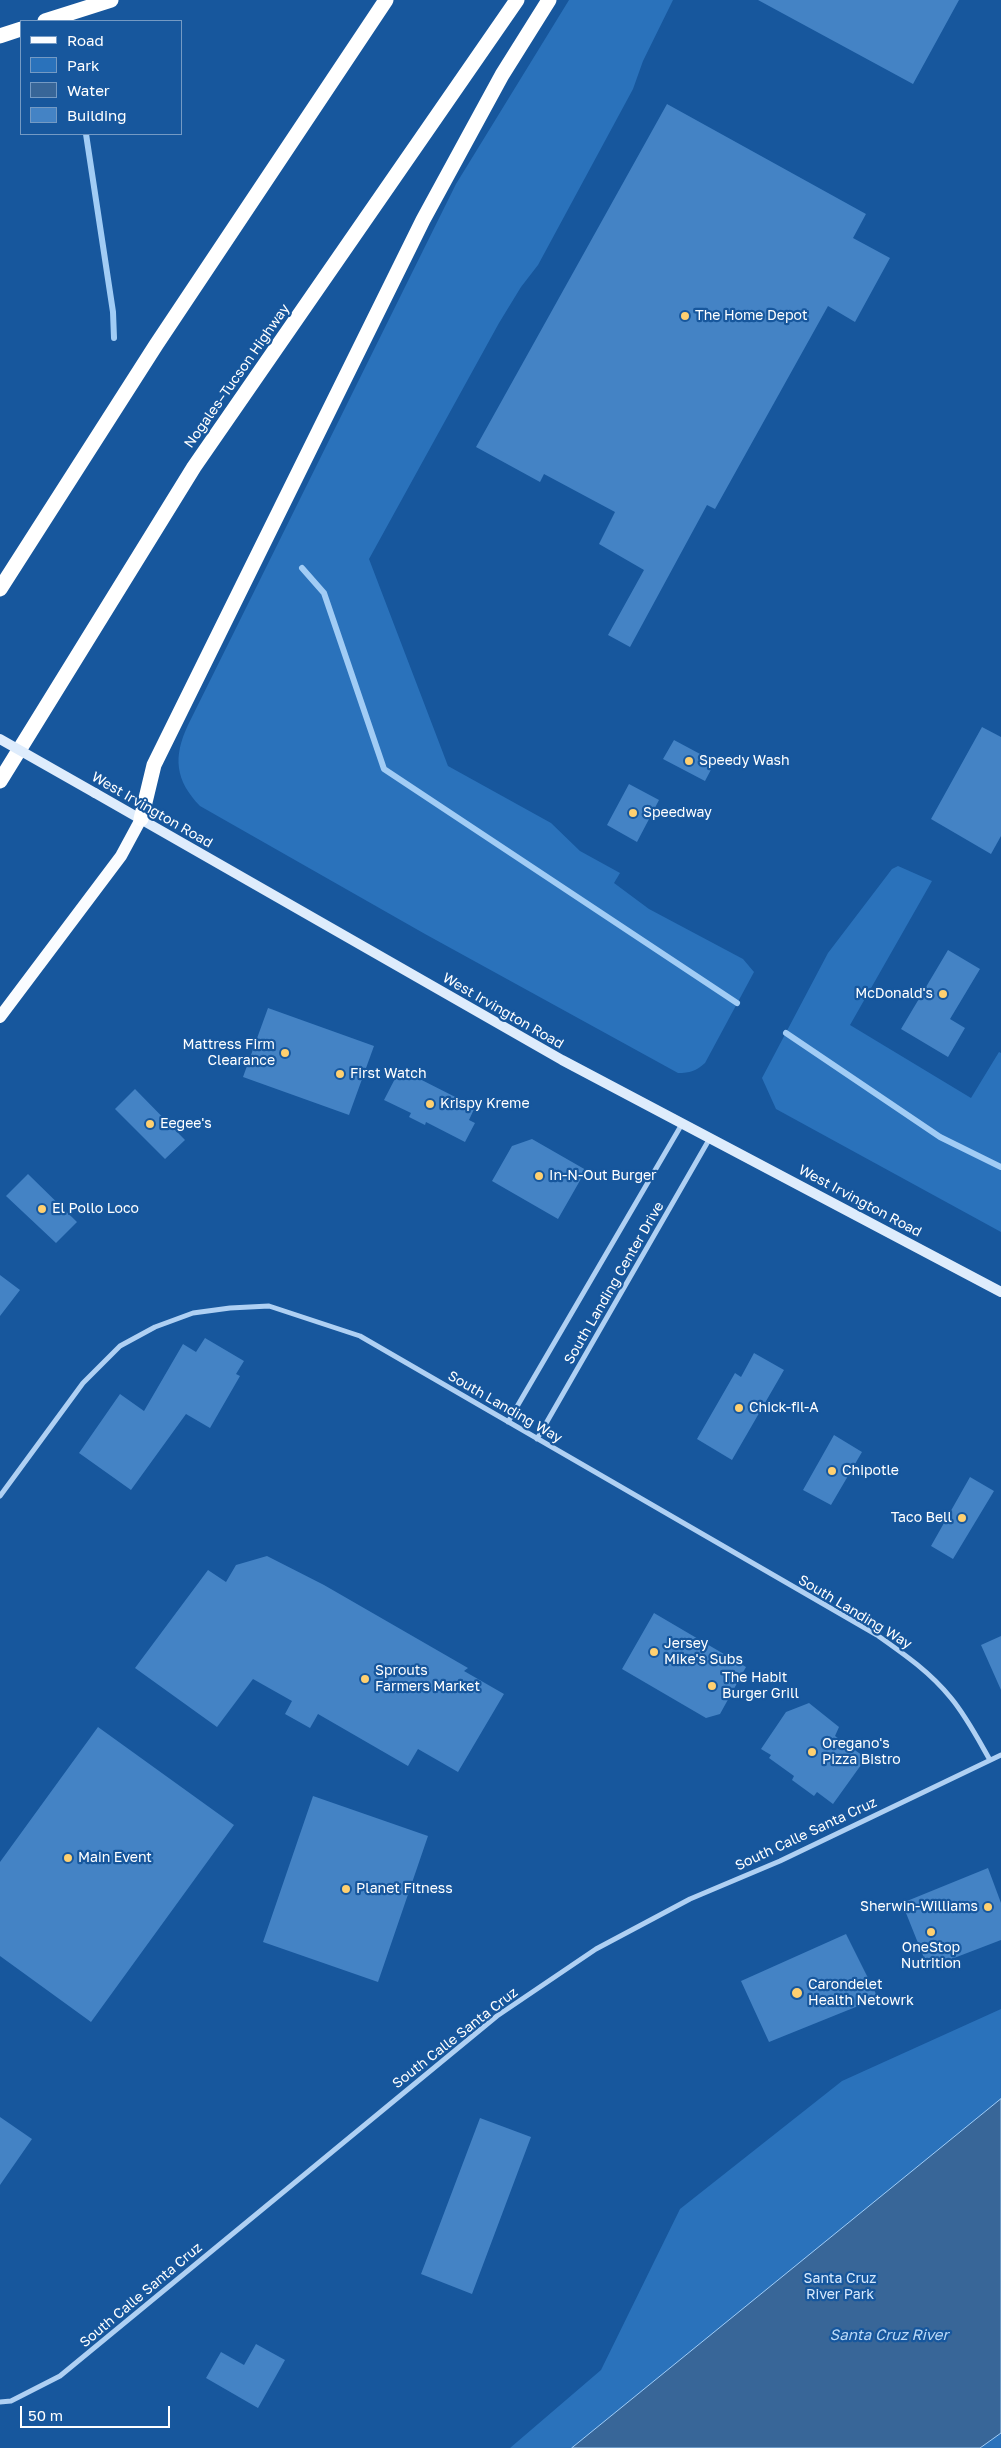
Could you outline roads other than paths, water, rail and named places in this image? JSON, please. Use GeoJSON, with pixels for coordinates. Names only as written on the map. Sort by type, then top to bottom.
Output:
{"type":"FeatureCollection","features":[{"type":"Feature","properties":{"kind":"highway"},"geometry":{"type":"LineString","coordinates":[[48,20],[111,0]]}},
{"type":"Feature","properties":{"kind":"highway"},"geometry":{"type":"LineString","coordinates":[[0,589],[156,345],[386,0]]}},
{"type":"Feature","properties":{"kind":"highway","name":"Nogales–Tucson Highway"},"geometry":{"type":"LineString","coordinates":[[0,780],[194,467],[517,0]]}},
{"type":"Feature","properties":{"kind":"highway"},"geometry":{"type":"LineString","coordinates":[[140,820],[154,766],[423,220],[494,90],[549,0]]}},
{"type":"Feature","properties":{"kind":"highway"},"geometry":{"type":"LineString","coordinates":[[0,36],[20,29]]}},
{"type":"Feature","properties":{"kind":"main road","name":"West Irvington Road"},"geometry":{"type":"LineString","coordinates":[[0,739],[562,1060],[1001,1292]]}},
{"type":"Feature","properties":{"kind":"main road"},"geometry":{"type":"LineString","coordinates":[[0,1017],[121,856],[140,820]]}},
{"type":"Feature","properties":{"kind":"street","name":"South Landing Center Drive"},"geometry":{"type":"LineString","coordinates":[[508,1422],[682,1123]]}},
{"type":"Feature","properties":{"kind":"street","name":"South Landing Center Drive"},"geometry":{"type":"LineString","coordinates":[[538,1439],[710,1138]]}},
{"type":"Feature","properties":{"kind":"street","name":"South Landing Way"},"geometry":{"type":"LineString","coordinates":[[0,1496],[83,1383],[120,1346],[155,1327],[193,1313],[230,1308],[269,1306],[360,1336],[877,1635],[908,1656],[937,1682],[952,1699],[990,1760]]}},
{"type":"Feature","properties":{"kind":"street","name":"South Calle Santa Cruz"},"geometry":{"type":"LineString","coordinates":[[0,2402],[11,2402],[60,2376],[497,2016],[596,1949],[690,1899],[780,1861],[1001,1755]]}},
{"type":"Feature","properties":{"kind":"water","name":"Santa Cruz River"},"geometry":{"type":"Polygon","coordinates":[[[1001,2099],[1001,2433],[980,2448],[572,2448],[1001,2099]]]}},
{"type":"Feature","properties":{"kind":"waterway"},"geometry":{"type":"LineString","coordinates":[[86,135],[113,312],[114,338]]}},
{"type":"Feature","properties":{"kind":"waterway"},"geometry":{"type":"LineString","coordinates":[[302,568],[324,593],[384,769],[737,1003]]}},
{"type":"Feature","properties":{"kind":"waterway"},"geometry":{"type":"LineString","coordinates":[[786,1033],[940,1137],[1001,1167]]}},
{"type":"Feature","properties":{"kind":"place","name":"The Home Depot"},"geometry":{"type":"Point","coordinates":[685,316]}},
{"type":"Feature","properties":{"kind":"place","name":"Speedy Wash"},"geometry":{"type":"Point","coordinates":[689,761]}},
{"type":"Feature","properties":{"kind":"place","name":"Speedway"},"geometry":{"type":"Point","coordinates":[633,813]}},
{"type":"Feature","properties":{"kind":"place","name":"McDonald's"},"geometry":{"type":"Point","coordinates":[943,994]}},
{"type":"Feature","properties":{"kind":"place","name":"Mattress Firm Clearance"},"geometry":{"type":"Point","coordinates":[285,1053]}},
{"type":"Feature","properties":{"kind":"place","name":"First Watch"},"geometry":{"type":"Point","coordinates":[340,1074]}},
{"type":"Feature","properties":{"kind":"place","name":"Krispy Kreme"},"geometry":{"type":"Point","coordinates":[430,1104]}},
{"type":"Feature","properties":{"kind":"place","name":"Eegee's"},"geometry":{"type":"Point","coordinates":[150,1124]}},
{"type":"Feature","properties":{"kind":"place","name":"In-N-Out Burger"},"geometry":{"type":"Point","coordinates":[539,1176]}},
{"type":"Feature","properties":{"kind":"place","name":"El Pollo Loco"},"geometry":{"type":"Point","coordinates":[42,1209]}},
{"type":"Feature","properties":{"kind":"place","name":"Chick-fil-A"},"geometry":{"type":"Point","coordinates":[739,1408]}},
{"type":"Feature","properties":{"kind":"place","name":"Chipotle"},"geometry":{"type":"Point","coordinates":[832,1471]}},
{"type":"Feature","properties":{"kind":"place","name":"Taco Bell"},"geometry":{"type":"Point","coordinates":[962,1518]}},
{"type":"Feature","properties":{"kind":"place","name":"Jersey Mike's Subs"},"geometry":{"type":"Point","coordinates":[654,1652]}},
{"type":"Feature","properties":{"kind":"place","name":"Sprouts Farmers Market"},"geometry":{"type":"Point","coordinates":[365,1679]}},
{"type":"Feature","properties":{"kind":"place","name":"The Habit Burger Grill"},"geometry":{"type":"Point","coordinates":[712,1686]}},
{"type":"Feature","properties":{"kind":"place","name":"Oregano's Pizza Bistro"},"geometry":{"type":"Point","coordinates":[812,1752]}},
{"type":"Feature","properties":{"kind":"place","name":"Main Event"},"geometry":{"type":"Point","coordinates":[68,1858]}},
{"type":"Feature","properties":{"kind":"place","name":"Planet Fitness"},"geometry":{"type":"Point","coordinates":[346,1889]}},
{"type":"Feature","properties":{"kind":"place","name":"Sherwin-Williams"},"geometry":{"type":"Point","coordinates":[988,1907]}},
{"type":"Feature","properties":{"kind":"place","name":"OneStop Nutrition"},"geometry":{"type":"Point","coordinates":[931,1932]}},
{"type":"Feature","properties":{"kind":"place","name":"Carondelet Health Netowrk"},"geometry":{"type":"Point","coordinates":[797,1993]}},
{"type":"Feature","properties":{"kind":"park label","name":"Santa Cruz River Park"},"geometry":{"type":"Point","coordinates":[840,2288]}}]}
